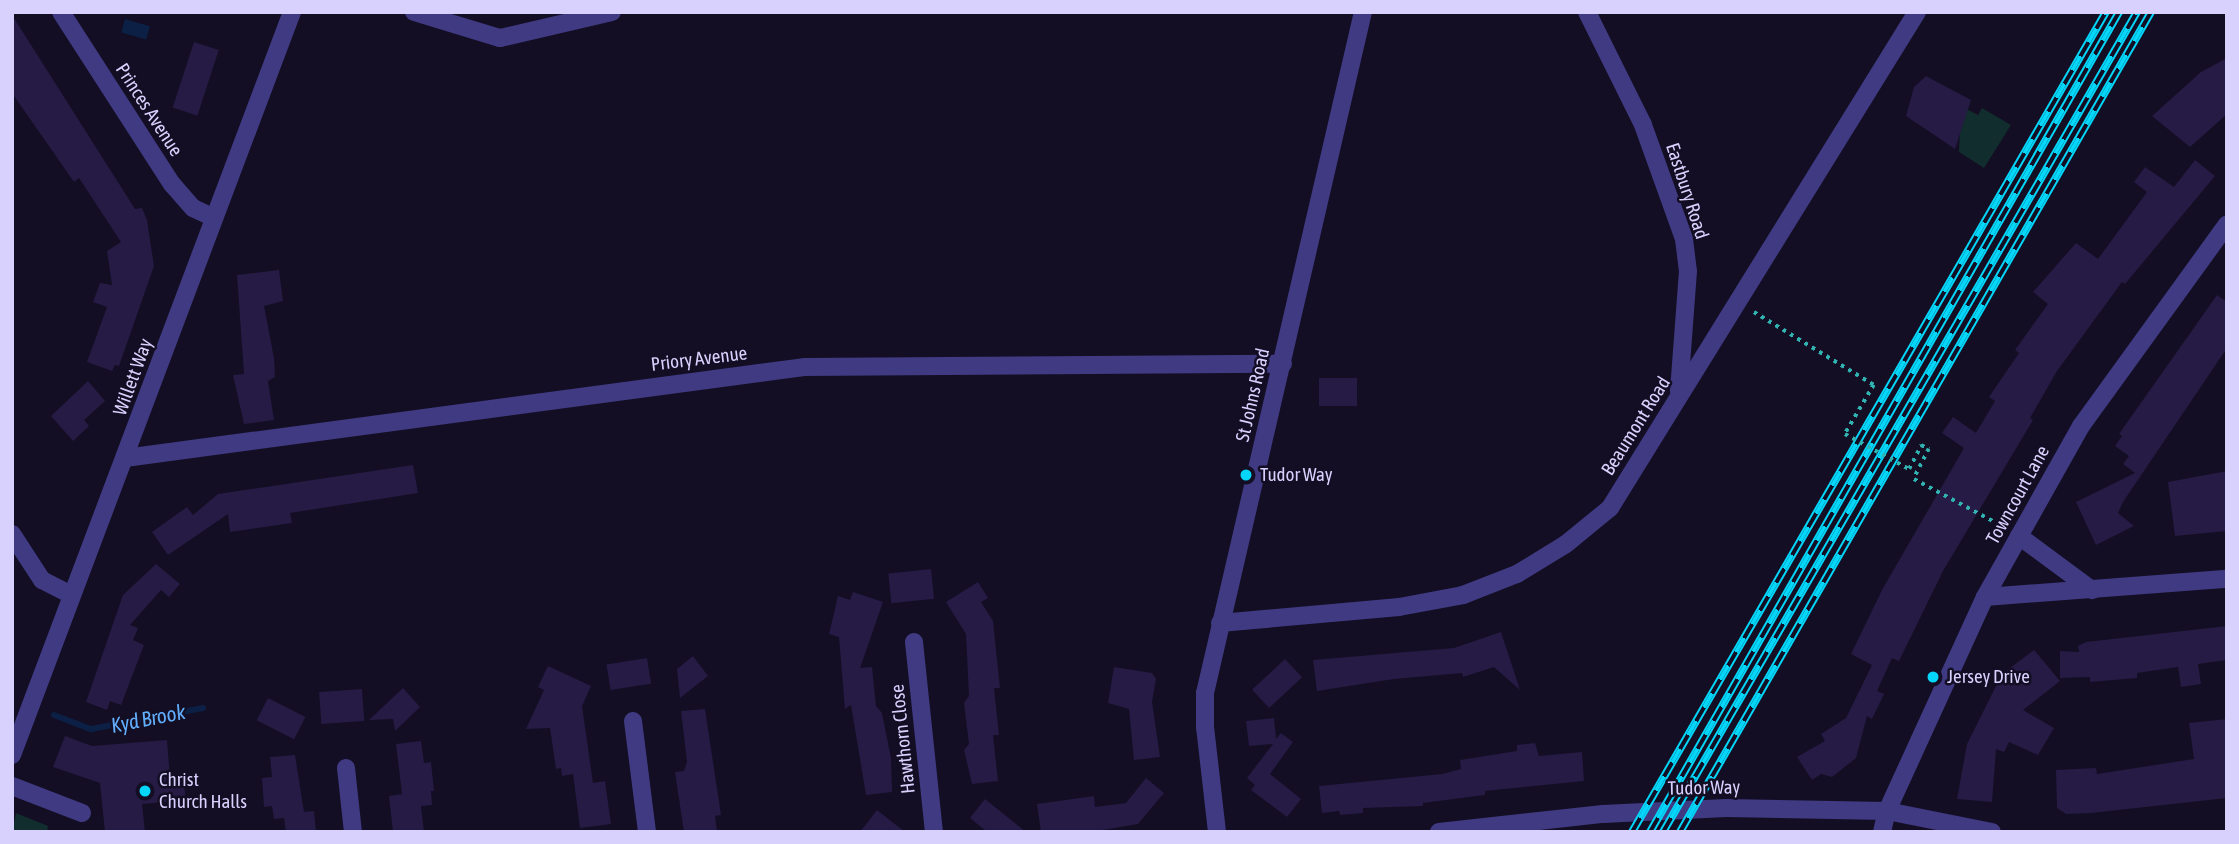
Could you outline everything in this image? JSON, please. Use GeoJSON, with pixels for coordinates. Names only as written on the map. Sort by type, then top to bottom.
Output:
{"type":"FeatureCollection","features":[{"type":"Feature","properties":{"kind":"street","name":"Princes Avenue"},"geometry":{"type":"LineString","coordinates":[[61,12],[172,184],[193,208],[214,218]]}},
{"type":"Feature","properties":{"kind":"street","name":"Willett Way"},"geometry":{"type":"LineString","coordinates":[[12,755],[292,12]]}},
{"type":"Feature","properties":{"kind":"street"},"geometry":{"type":"LineString","coordinates":[[414,12],[500,38],[612,12]]}},
{"type":"Feature","properties":{"kind":"street","name":"St Johns Road"},"geometry":{"type":"LineString","coordinates":[[1217,832],[1205,727],[1205,693],[1363,12]]}},
{"type":"Feature","properties":{"kind":"street","name":"Eastbury Road"},"geometry":{"type":"LineString","coordinates":[[1587,12],[1643,125],[1684,239],[1688,271],[1678,396]]}},
{"type":"Feature","properties":{"kind":"street","name":"Beaumont Road"},"geometry":{"type":"LineString","coordinates":[[1220,623],[1399,607],[1463,595],[1517,574],[1566,544],[1610,508],[1678,396],[1740,303],[1917,12]]}},
{"type":"Feature","properties":{"kind":"street","name":"Towncourt Lane"},"geometry":{"type":"LineString","coordinates":[[1882,832],[1887,811],[1985,597],[2081,426],[2227,224]]}},
{"type":"Feature","properties":{"kind":"street","name":"Priory Avenue"},"geometry":{"type":"LineString","coordinates":[[125,458],[804,367],[1283,364]]}},
{"type":"Feature","properties":{"kind":"street"},"geometry":{"type":"LineString","coordinates":[[12,534],[42,580],[71,595]]}},
{"type":"Feature","properties":{"kind":"street"},"geometry":{"type":"LineString","coordinates":[[2019,536],[2092,590]]}},
{"type":"Feature","properties":{"kind":"street"},"geometry":{"type":"LineString","coordinates":[[1985,597],[2227,579]]}},
{"type":"Feature","properties":{"kind":"street","name":"Hawthorn Close"},"geometry":{"type":"LineString","coordinates":[[914,642],[934,832]]}},
{"type":"Feature","properties":{"kind":"street"},"geometry":{"type":"LineString","coordinates":[[633,721],[647,832]]}},
{"type":"Feature","properties":{"kind":"street"},"geometry":{"type":"LineString","coordinates":[[346,768],[353,832]]}},
{"type":"Feature","properties":{"kind":"street"},"geometry":{"type":"LineString","coordinates":[[12,786],[82,813]]}},
{"type":"Feature","properties":{"kind":"street","name":"Tudor Way"},"geometry":{"type":"LineString","coordinates":[[1439,832],[1651,811],[1887,811],[1992,832]]}},
{"type":"Feature","properties":{"kind":"path"},"geometry":{"type":"LineString","coordinates":[[1740,303],[1874,385],[1845,434],[1909,469],[1921,445],[1929,449],[1914,479],[2019,536]]}},
{"type":"Feature","properties":{"kind":"green space"},"geometry":{"type":"Polygon","coordinates":[[[1961,106],[1978,115],[1982,108],[2011,125],[1984,168],[1959,152],[1961,106]]]}},
{"type":"Feature","properties":{"kind":"green space"},"geometry":{"type":"Polygon","coordinates":[[[16,813],[48,826],[47,832],[12,832],[16,813]]]}},
{"type":"Feature","properties":{"kind":"water"},"geometry":{"type":"Polygon","coordinates":[[[125,19],[150,26],[146,40],[121,32],[125,19]]]}},
{"type":"Feature","properties":{"kind":"building"},"geometry":{"type":"Polygon","coordinates":[[[12,15],[135,209],[142,208],[147,220],[154,266],[119,366],[115,365],[112,371],[87,362],[107,307],[93,302],[100,283],[112,285],[107,251],[121,242],[79,178],[74,182],[12,93],[12,15]]]}},
{"type":"Feature","properties":{"kind":"building"},"geometry":{"type":"Polygon","coordinates":[[[194,42],[219,50],[197,116],[173,108],[194,42]]]}},
{"type":"Feature","properties":{"kind":"building"},"geometry":{"type":"Polygon","coordinates":[[[2227,58],[2227,114],[2190,147],[2152,116],[2201,72],[2227,58]]]}},
{"type":"Feature","properties":{"kind":"building"},"geometry":{"type":"Polygon","coordinates":[[[1926,76],[1971,100],[1955,149],[1906,116],[1914,87],[1926,76]]]}},
{"type":"Feature","properties":{"kind":"building"},"geometry":{"type":"Polygon","coordinates":[[[2195,160],[2215,176],[2125,284],[2122,282],[2057,371],[2030,418],[2033,420],[1943,571],[1899,661],[1892,658],[1877,691],[1884,694],[1872,719],[1867,716],[1856,758],[1832,777],[1821,774],[1812,780],[1797,757],[1825,741],[1821,734],[1846,718],[1872,665],[1851,654],[1882,590],[1964,448],[1942,433],[1953,417],[1976,433],[1995,401],[1989,397],[2019,353],[2015,350],[2048,304],[2033,292],[2076,243],[2098,259],[2147,192],[2134,182],[2145,167],[2174,187],[2195,160]]]}},
{"type":"Feature","properties":{"kind":"building"},"geometry":{"type":"Polygon","coordinates":[[[279,270],[283,301],[264,306],[274,358],[275,377],[268,381],[274,420],[244,424],[233,375],[244,374],[237,275],[279,270]]]}},
{"type":"Feature","properties":{"kind":"building"},"geometry":{"type":"Polygon","coordinates":[[[2217,295],[2227,302],[2227,348],[2123,502],[2118,513],[2134,526],[2096,545],[2076,502],[2135,473],[2123,464],[2129,456],[2115,446],[2122,436],[2119,434],[2217,295]]]}},
{"type":"Feature","properties":{"kind":"building"},"geometry":{"type":"Polygon","coordinates":[[[1319,378],[1357,378],[1357,406],[1319,406],[1319,378]]]}},
{"type":"Feature","properties":{"kind":"building"},"geometry":{"type":"Polygon","coordinates":[[[88,381],[105,401],[84,420],[89,426],[73,441],[51,416],[88,381]]]}},
{"type":"Feature","properties":{"kind":"building"},"geometry":{"type":"Polygon","coordinates":[[[413,465],[418,493],[290,513],[292,523],[230,532],[228,514],[168,555],[152,532],[187,507],[193,515],[218,494],[413,465]]]}},
{"type":"Feature","properties":{"kind":"building"},"geometry":{"type":"Polygon","coordinates":[[[2227,471],[2227,531],[2175,536],[2168,482],[2227,471]]]}},
{"type":"Feature","properties":{"kind":"building"},"geometry":{"type":"Polygon","coordinates":[[[156,564],[180,584],[169,597],[161,590],[130,625],[138,628],[133,640],[144,645],[121,705],[110,701],[107,710],[86,702],[123,595],[156,564]]]}},
{"type":"Feature","properties":{"kind":"building"},"geometry":{"type":"Polygon","coordinates":[[[931,569],[934,599],[891,603],[888,573],[931,569]]]}},
{"type":"Feature","properties":{"kind":"building"},"geometry":{"type":"Polygon","coordinates":[[[978,582],[988,598],[981,602],[993,621],[1000,688],[994,688],[999,735],[993,735],[998,781],[972,784],[964,750],[969,744],[964,703],[969,696],[966,634],[946,602],[978,582]]]}},
{"type":"Feature","properties":{"kind":"building"},"geometry":{"type":"Polygon","coordinates":[[[853,592],[883,602],[860,668],[872,667],[876,706],[882,713],[891,758],[892,792],[866,795],[851,705],[845,709],[839,637],[829,634],[838,596],[850,600],[853,592]]]}},
{"type":"Feature","properties":{"kind":"building"},"geometry":{"type":"Polygon","coordinates":[[[2227,626],[2227,660],[2198,664],[2201,684],[2181,687],[2178,667],[2137,673],[2137,678],[2090,682],[2090,677],[2060,678],[2060,651],[2079,652],[2078,646],[2086,642],[2227,626]]]}},
{"type":"Feature","properties":{"kind":"building"},"geometry":{"type":"Polygon","coordinates":[[[1501,632],[1520,690],[1494,667],[1463,677],[1462,673],[1394,679],[1317,691],[1313,660],[1454,648],[1501,632]]]}},
{"type":"Feature","properties":{"kind":"building"},"geometry":{"type":"Polygon","coordinates":[[[2034,650],[2060,681],[2023,710],[2054,728],[2038,755],[2009,742],[2004,752],[1996,749],[1992,802],[1957,799],[1967,744],[2002,674],[2034,650]]]}},
{"type":"Feature","properties":{"kind":"building"},"geometry":{"type":"Polygon","coordinates":[[[693,656],[708,676],[680,698],[677,669],[693,656]]]}},
{"type":"Feature","properties":{"kind":"building"},"geometry":{"type":"Polygon","coordinates":[[[647,658],[651,684],[611,690],[607,664],[647,658]]]}},
{"type":"Feature","properties":{"kind":"building"},"geometry":{"type":"Polygon","coordinates":[[[1285,659],[1302,677],[1269,708],[1252,690],[1285,659]]]}},
{"type":"Feature","properties":{"kind":"building"},"geometry":{"type":"Polygon","coordinates":[[[548,666],[591,686],[582,706],[593,783],[605,781],[611,824],[580,828],[573,774],[562,776],[561,768],[556,769],[550,728],[526,729],[544,690],[538,687],[548,666]]]}},
{"type":"Feature","properties":{"kind":"building"},"geometry":{"type":"Polygon","coordinates":[[[1114,667],[1152,673],[1156,679],[1152,702],[1160,757],[1134,760],[1129,709],[1108,703],[1114,667]]]}},
{"type":"Feature","properties":{"kind":"building"},"geometry":{"type":"Polygon","coordinates":[[[403,688],[420,707],[395,731],[393,719],[369,720],[403,688]]]}},
{"type":"Feature","properties":{"kind":"building"},"geometry":{"type":"Polygon","coordinates":[[[362,689],[364,721],[321,724],[319,692],[362,689]]]}},
{"type":"Feature","properties":{"kind":"building"},"geometry":{"type":"Polygon","coordinates":[[[268,698],[305,717],[294,739],[257,720],[268,698]]]}},
{"type":"Feature","properties":{"kind":"building"},"geometry":{"type":"Polygon","coordinates":[[[705,709],[721,815],[715,816],[717,832],[684,832],[675,772],[684,771],[687,762],[681,711],[705,709]]]}},
{"type":"Feature","properties":{"kind":"building"},"geometry":{"type":"Polygon","coordinates":[[[1274,718],[1276,739],[1281,733],[1293,742],[1270,774],[1301,799],[1287,817],[1251,790],[1255,785],[1247,778],[1273,744],[1249,746],[1246,721],[1274,718]]]}},
{"type":"Feature","properties":{"kind":"building"},"geometry":{"type":"Polygon","coordinates":[[[2227,719],[2227,798],[2091,813],[2066,814],[2057,808],[2056,770],[2096,768],[2097,774],[2194,759],[2189,723],[2227,719]]]}},
{"type":"Feature","properties":{"kind":"building","name":"Christ Church Halls"},"geometry":{"type":"Polygon","coordinates":[[[65,736],[92,746],[167,740],[170,779],[183,778],[186,800],[142,804],[145,832],[105,832],[100,783],[53,767],[65,736]]]}},
{"type":"Feature","properties":{"kind":"building"},"geometry":{"type":"Polygon","coordinates":[[[421,741],[424,763],[431,762],[434,791],[431,791],[432,805],[421,806],[424,832],[393,832],[389,796],[402,794],[396,744],[421,741]]]}},
{"type":"Feature","properties":{"kind":"building"},"geometry":{"type":"Polygon","coordinates":[[[1535,743],[1539,756],[1582,752],[1584,781],[1485,791],[1485,795],[1423,803],[1423,806],[1363,808],[1363,813],[1340,815],[1339,811],[1322,813],[1319,786],[1442,774],[1461,769],[1460,760],[1517,751],[1517,745],[1535,743]]]}},
{"type":"Feature","properties":{"kind":"building"},"geometry":{"type":"Polygon","coordinates":[[[295,755],[304,812],[314,811],[316,832],[286,832],[284,818],[274,819],[272,806],[264,807],[262,778],[272,777],[270,757],[295,755]]]}},
{"type":"Feature","properties":{"kind":"building"},"geometry":{"type":"Polygon","coordinates":[[[1146,778],[1164,793],[1138,824],[1091,832],[1041,832],[1037,804],[1094,796],[1095,807],[1126,803],[1146,778]]]}},
{"type":"Feature","properties":{"kind":"building"},"geometry":{"type":"Polygon","coordinates":[[[985,799],[1026,832],[987,832],[970,818],[985,799]]]}},
{"type":"Feature","properties":{"kind":"building"},"geometry":{"type":"Polygon","coordinates":[[[877,810],[905,832],[860,832],[877,810]]]}},
{"type":"Feature","properties":{"kind":"waterway","name":"Kyd Brook"},"geometry":{"type":"LineString","coordinates":[[54,715],[91,729],[203,708]]}},
{"type":"Feature","properties":{"kind":"railway"},"geometry":{"type":"LineString","coordinates":[[1632,832],[2106,12]]}},
{"type":"Feature","properties":{"kind":"railway"},"geometry":{"type":"LineString","coordinates":[[1650,832],[2119,12]]}},
{"type":"Feature","properties":{"kind":"railway"},"geometry":{"type":"LineString","coordinates":[[1663,832],[2137,12]]}},
{"type":"Feature","properties":{"kind":"railway"},"geometry":{"type":"LineString","coordinates":[[1680,832],[2151,12]]}},
{"type":"Feature","properties":{"kind":"place","name":"Tudor Way"},"geometry":{"type":"Point","coordinates":[1246,475]}},
{"type":"Feature","properties":{"kind":"place","name":"Jersey Drive"},"geometry":{"type":"Point","coordinates":[1933,677]}},
{"type":"Feature","properties":{"kind":"place","name":"Christ Church Halls"},"geometry":{"type":"Point","coordinates":[145,791]}}]}
